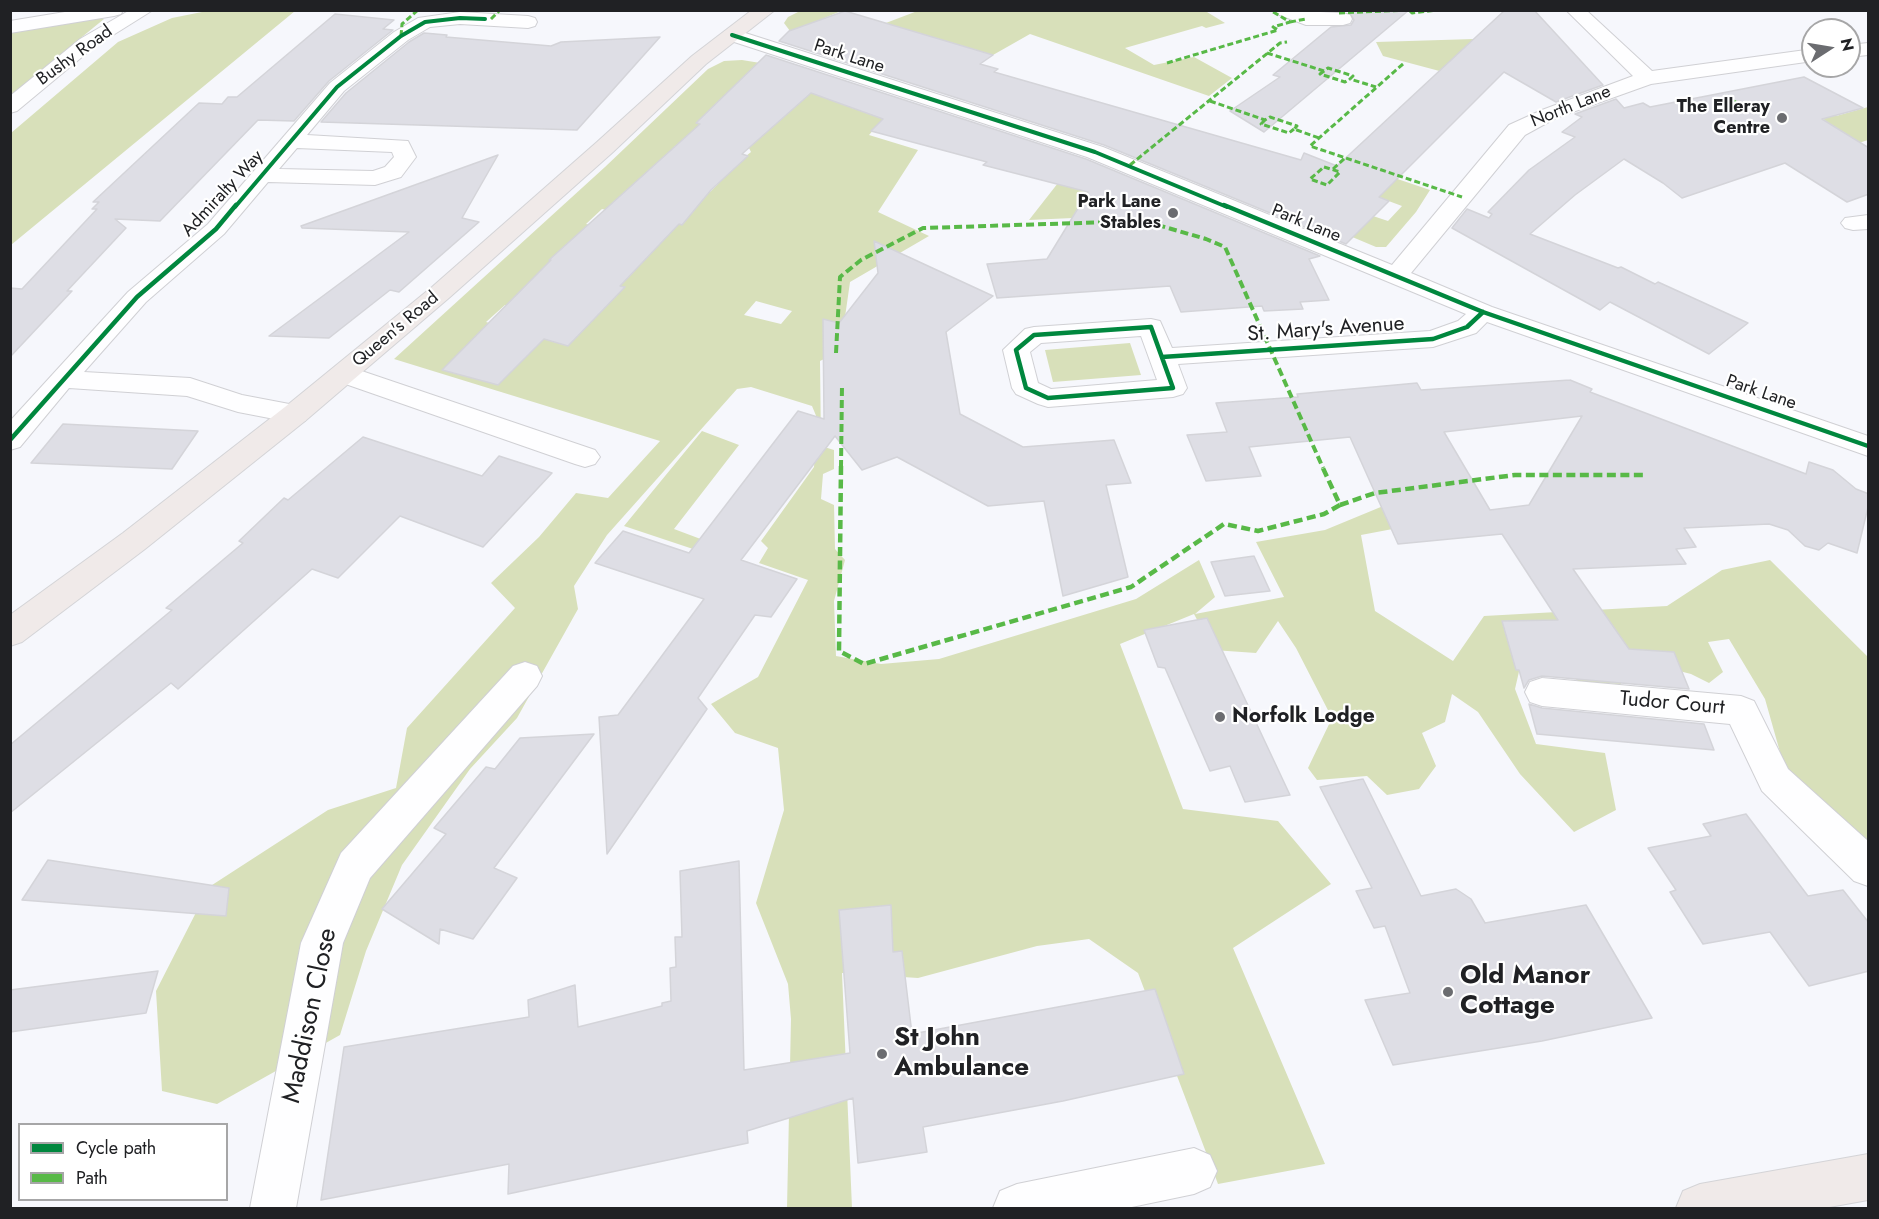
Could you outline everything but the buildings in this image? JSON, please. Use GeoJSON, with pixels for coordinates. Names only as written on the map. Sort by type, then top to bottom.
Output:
{"type":"FeatureCollection","features":[{"type":"Feature","properties":{"kind":"main road","name":"Queen's Road"},"geometry":{"type":"LineString","coordinates":[[10,633],[134,541],[344,374],[605,147],[699,60],[735,22],[766,10]]}},
{"type":"Feature","properties":{"kind":"main road"},"geometry":{"type":"LineString","coordinates":[[1700,1209],[1779,1201],[1869,1178]]}},
{"type":"Feature","properties":{"kind":"street"},"geometry":{"type":"LineString","coordinates":[[10,27],[114,10]]}},
{"type":"Feature","properties":{"kind":"street","name":"Bushy Road"},"geometry":{"type":"LineString","coordinates":[[10,107],[87,43],[144,10]]}},
{"type":"Feature","properties":{"kind":"street"},"geometry":{"type":"LineString","coordinates":[[1284,10],[1306,19],[1344,22]]}},
{"type":"Feature","properties":{"kind":"street"},"geometry":{"type":"LineString","coordinates":[[1575,10],[1647,78]]}},
{"type":"Feature","properties":{"kind":"street","name":"Admiralty Way"},"geometry":{"type":"LineString","coordinates":[[10,440],[137,297],[216,229],[337,87],[401,36],[425,22],[461,14],[484,19],[528,22]]}},
{"type":"Feature","properties":{"kind":"street","name":"Park Lane"},"geometry":{"type":"LineString","coordinates":[[735,22],[1113,158],[1269,226],[1483,312],[1869,446]]}},
{"type":"Feature","properties":{"kind":"street","name":"North Lane"},"geometry":{"type":"LineString","coordinates":[[1396,276],[1517,130],[1549,114],[1647,78],[1801,57]]}},
{"type":"Feature","properties":{"kind":"street","name":"Admiralty Way"},"geometry":{"type":"LineString","coordinates":[[263,175],[375,178],[393,172],[405,157],[400,146],[292,141]]}},
{"type":"Feature","properties":{"kind":"street","name":"St. Mary's Avenue"},"geometry":{"type":"LineString","coordinates":[[1162,357],[1433,339],[1467,327],[1483,312]]}},
{"type":"Feature","properties":{"kind":"street"},"geometry":{"type":"LineString","coordinates":[[1151,327],[1162,357],[1173,388],[1048,398],[1026,388],[1017,350],[1034,335],[1151,327]]}},
{"type":"Feature","properties":{"kind":"street"},"geometry":{"type":"LineString","coordinates":[[344,374],[585,457]]}},
{"type":"Feature","properties":{"kind":"street"},"geometry":{"type":"LineString","coordinates":[[62,379],[190,387],[238,404],[295,414]]}},
{"type":"Feature","properties":{"kind":"street","name":"Maddison Close"},"geometry":{"type":"LineString","coordinates":[[273,1209],[322,943],[355,866],[525,676]]}},
{"type":"Feature","properties":{"kind":"street","name":"Tudor Court"},"geometry":{"type":"LineString","coordinates":[[1542,692],[1741,711],[1775,780],[1869,868]]}},
{"type":"Feature","properties":{"kind":"street"},"geometry":{"type":"LineString","coordinates":[[1017,1209],[1194,1171]]}},
{"type":"Feature","properties":{"kind":"green space"},"geometry":{"type":"Polygon","coordinates":[[[212,10],[295,11],[11,245],[11,133],[118,42],[172,18],[212,10]]]}},
{"type":"Feature","properties":{"kind":"green space"},"geometry":{"type":"Polygon","coordinates":[[[802,10],[847,11],[878,26],[920,10],[1207,12],[1225,23],[1206,28],[1202,26],[1125,48],[1154,65],[1194,57],[1232,78],[1209,96],[1030,34],[993,55],[974,50],[818,44],[790,31],[784,23],[788,17],[802,10]],[[841,11],[796,29],[866,22],[841,11]]]}},
{"type":"Feature","properties":{"kind":"green space"},"geometry":{"type":"Polygon","coordinates":[[[104,19],[11,95],[11,32],[104,19]]]}},
{"type":"Feature","properties":{"kind":"green space"},"geometry":{"type":"Polygon","coordinates":[[[1474,39],[1447,73],[1383,56],[1376,42],[1474,39]]]}},
{"type":"Feature","properties":{"kind":"green space"},"geometry":{"type":"Polygon","coordinates":[[[742,60],[797,69],[852,108],[883,119],[869,135],[918,150],[878,212],[929,236],[850,282],[845,317],[832,355],[820,361],[821,446],[834,450],[834,469],[823,474],[821,499],[834,505],[835,549],[845,560],[834,601],[836,656],[881,664],[939,659],[1136,599],[1199,560],[1215,597],[1195,614],[1284,597],[1256,542],[1325,530],[1405,497],[1419,524],[1361,535],[1375,611],[1453,661],[1484,616],[1667,606],[1722,570],[1770,560],[1868,657],[1868,851],[1849,842],[1791,791],[1765,699],[1729,639],[1708,642],[1723,672],[1709,683],[1691,674],[1628,658],[1621,684],[1579,682],[1554,658],[1523,654],[1515,689],[1536,744],[1605,753],[1616,810],[1574,832],[1520,774],[1478,712],[1452,694],[1445,722],[1422,733],[1436,766],[1419,789],[1387,795],[1367,776],[1317,780],[1308,768],[1332,718],[1296,648],[1278,621],[1256,653],[1213,650],[1194,614],[1120,644],[1183,809],[1278,821],[1331,884],[1233,948],[1325,1164],[1218,1184],[1138,973],[1089,939],[1037,946],[918,978],[842,973],[852,1208],[787,1208],[791,1019],[788,984],[756,903],[784,810],[778,748],[735,733],[711,704],[758,677],[808,580],[759,563],[768,548],[761,541],[814,467],[817,418],[812,406],[751,387],[737,389],[607,535],[574,586],[578,609],[517,718],[470,769],[402,865],[366,951],[340,1035],[217,1104],[162,1091],[156,991],[209,887],[328,810],[396,788],[407,728],[515,608],[491,583],[539,537],[576,493],[608,498],[660,441],[394,359],[605,167],[708,69],[724,61],[742,60]],[[696,128],[672,149],[742,159],[751,152],[749,148],[753,144],[696,128]],[[670,155],[710,192],[732,170],[670,155]],[[602,209],[586,224],[591,225],[570,246],[566,245],[550,260],[628,278],[674,226],[602,209]],[[545,267],[509,306],[505,305],[486,322],[568,346],[545,267]],[[756,301],[744,315],[781,324],[792,311],[756,301]],[[484,328],[446,366],[498,385],[515,368],[484,328]]]}},
{"type":"Feature","properties":{"kind":"green space"},"geometry":{"type":"Polygon","coordinates":[[[1776,83],[1836,116],[1868,107],[1868,140],[1790,165],[1826,121],[1776,83]]]}},
{"type":"Feature","properties":{"kind":"green space"},"geometry":{"type":"Polygon","coordinates":[[[1362,167],[1430,190],[1416,212],[1386,247],[1376,247],[1293,212],[1373,216],[1388,221],[1402,206],[1343,184],[1362,167]]]}},
{"type":"Feature","properties":{"kind":"green space"},"geometry":{"type":"Polygon","coordinates":[[[1058,183],[1090,190],[1073,218],[1029,220],[1058,183]]]}},
{"type":"Feature","properties":{"kind":"green space"},"geometry":{"type":"Polygon","coordinates":[[[1130,343],[1141,375],[1053,382],[1045,350],[1130,343]]]}},
{"type":"Feature","properties":{"kind":"green space"},"geometry":{"type":"Polygon","coordinates":[[[702,431],[739,445],[674,529],[706,541],[699,551],[624,526],[702,431]]]}},
{"type":"Feature","properties":{"kind":"marked path"},"geometry":{"type":"LineString","coordinates":[[401,36],[402,24],[418,10]]}},
{"type":"Feature","properties":{"kind":"marked path"},"geometry":{"type":"LineString","coordinates":[[491,19],[500,10]]}},
{"type":"Feature","properties":{"kind":"marked path"},"geometry":{"type":"LineString","coordinates":[[1167,63],[1278,30],[1273,27],[1290,22],[1270,10]]}},
{"type":"Feature","properties":{"kind":"marked path"},"geometry":{"type":"LineString","coordinates":[[1339,13],[1410,10]]}},
{"type":"Feature","properties":{"kind":"marked path"},"geometry":{"type":"LineString","coordinates":[[1410,11],[1412,13],[1437,10]]}},
{"type":"Feature","properties":{"kind":"marked path"},"geometry":{"type":"LineString","coordinates":[[1290,22],[1306,19]]}},
{"type":"Feature","properties":{"kind":"marked path"},"geometry":{"type":"LineString","coordinates":[[1130,165],[1280,43],[1287,42]]}},
{"type":"Feature","properties":{"kind":"marked path"},"geometry":{"type":"LineString","coordinates":[[1267,53],[1324,71],[1328,68],[1353,76],[1350,79],[1376,87]]}},
{"type":"Feature","properties":{"kind":"marked path"},"geometry":{"type":"LineString","coordinates":[[1403,64],[1310,146],[1462,197]]}},
{"type":"Feature","properties":{"kind":"marked path"},"geometry":{"type":"LineString","coordinates":[[1324,71],[1320,74],[1345,82],[1350,79]]}},
{"type":"Feature","properties":{"kind":"marked path"},"geometry":{"type":"LineString","coordinates":[[1725,96],[1739,104]]}},
{"type":"Feature","properties":{"kind":"marked path"},"geometry":{"type":"LineString","coordinates":[[1210,101],[1265,120],[1270,117],[1297,126],[1294,129],[1319,138]]}},
{"type":"Feature","properties":{"kind":"marked path"},"geometry":{"type":"LineString","coordinates":[[1265,120],[1261,124],[1289,133],[1294,129]]}},
{"type":"Feature","properties":{"kind":"marked path"},"geometry":{"type":"LineString","coordinates":[[1333,169],[1324,167],[1310,179],[1327,185],[1340,172],[1333,169],[1345,158]]}},
{"type":"Feature","properties":{"kind":"marked path"},"geometry":{"type":"LineString","coordinates":[[836,353],[840,277],[861,260],[923,228],[1144,221],[1206,239],[1225,247],[1340,505],[1324,514],[1258,531],[1224,524],[1131,587],[864,664],[839,651],[842,385]]}},
{"type":"Feature","properties":{"kind":"marked path"},"geometry":{"type":"LineString","coordinates":[[1340,505],[1375,493],[1515,475],[1643,475]]}},
{"type":"Feature","properties":{"kind":"cycle path"},"geometry":{"type":"LineString","coordinates":[[10,440],[137,297],[216,229],[337,87],[401,36],[425,22],[460,18],[485,19]]}},
{"type":"Feature","properties":{"kind":"cycle path"},"geometry":{"type":"LineString","coordinates":[[732,35],[1095,152],[1483,312],[1868,446]]}},
{"type":"Feature","properties":{"kind":"cycle path"},"geometry":{"type":"LineString","coordinates":[[1162,357],[1173,388],[1048,398],[1026,388],[1016,350],[1034,335],[1151,327],[1162,357],[1433,339],[1467,327],[1483,312]]}},
{"type":"Feature","properties":{"kind":"place","name":"The Elleray Centre"},"geometry":{"type":"Point","coordinates":[1782,118]}},
{"type":"Feature","properties":{"kind":"place","name":"Park Lane Stables"},"geometry":{"type":"Point","coordinates":[1173,213]}},
{"type":"Feature","properties":{"kind":"place","name":"Norfolk Lodge"},"geometry":{"type":"Point","coordinates":[1220,717]}},
{"type":"Feature","properties":{"kind":"place","name":"Old Manor Cottage"},"geometry":{"type":"Point","coordinates":[1448,992]}},
{"type":"Feature","properties":{"kind":"place","name":"St John Ambulance"},"geometry":{"type":"Point","coordinates":[882,1054]}}]}
